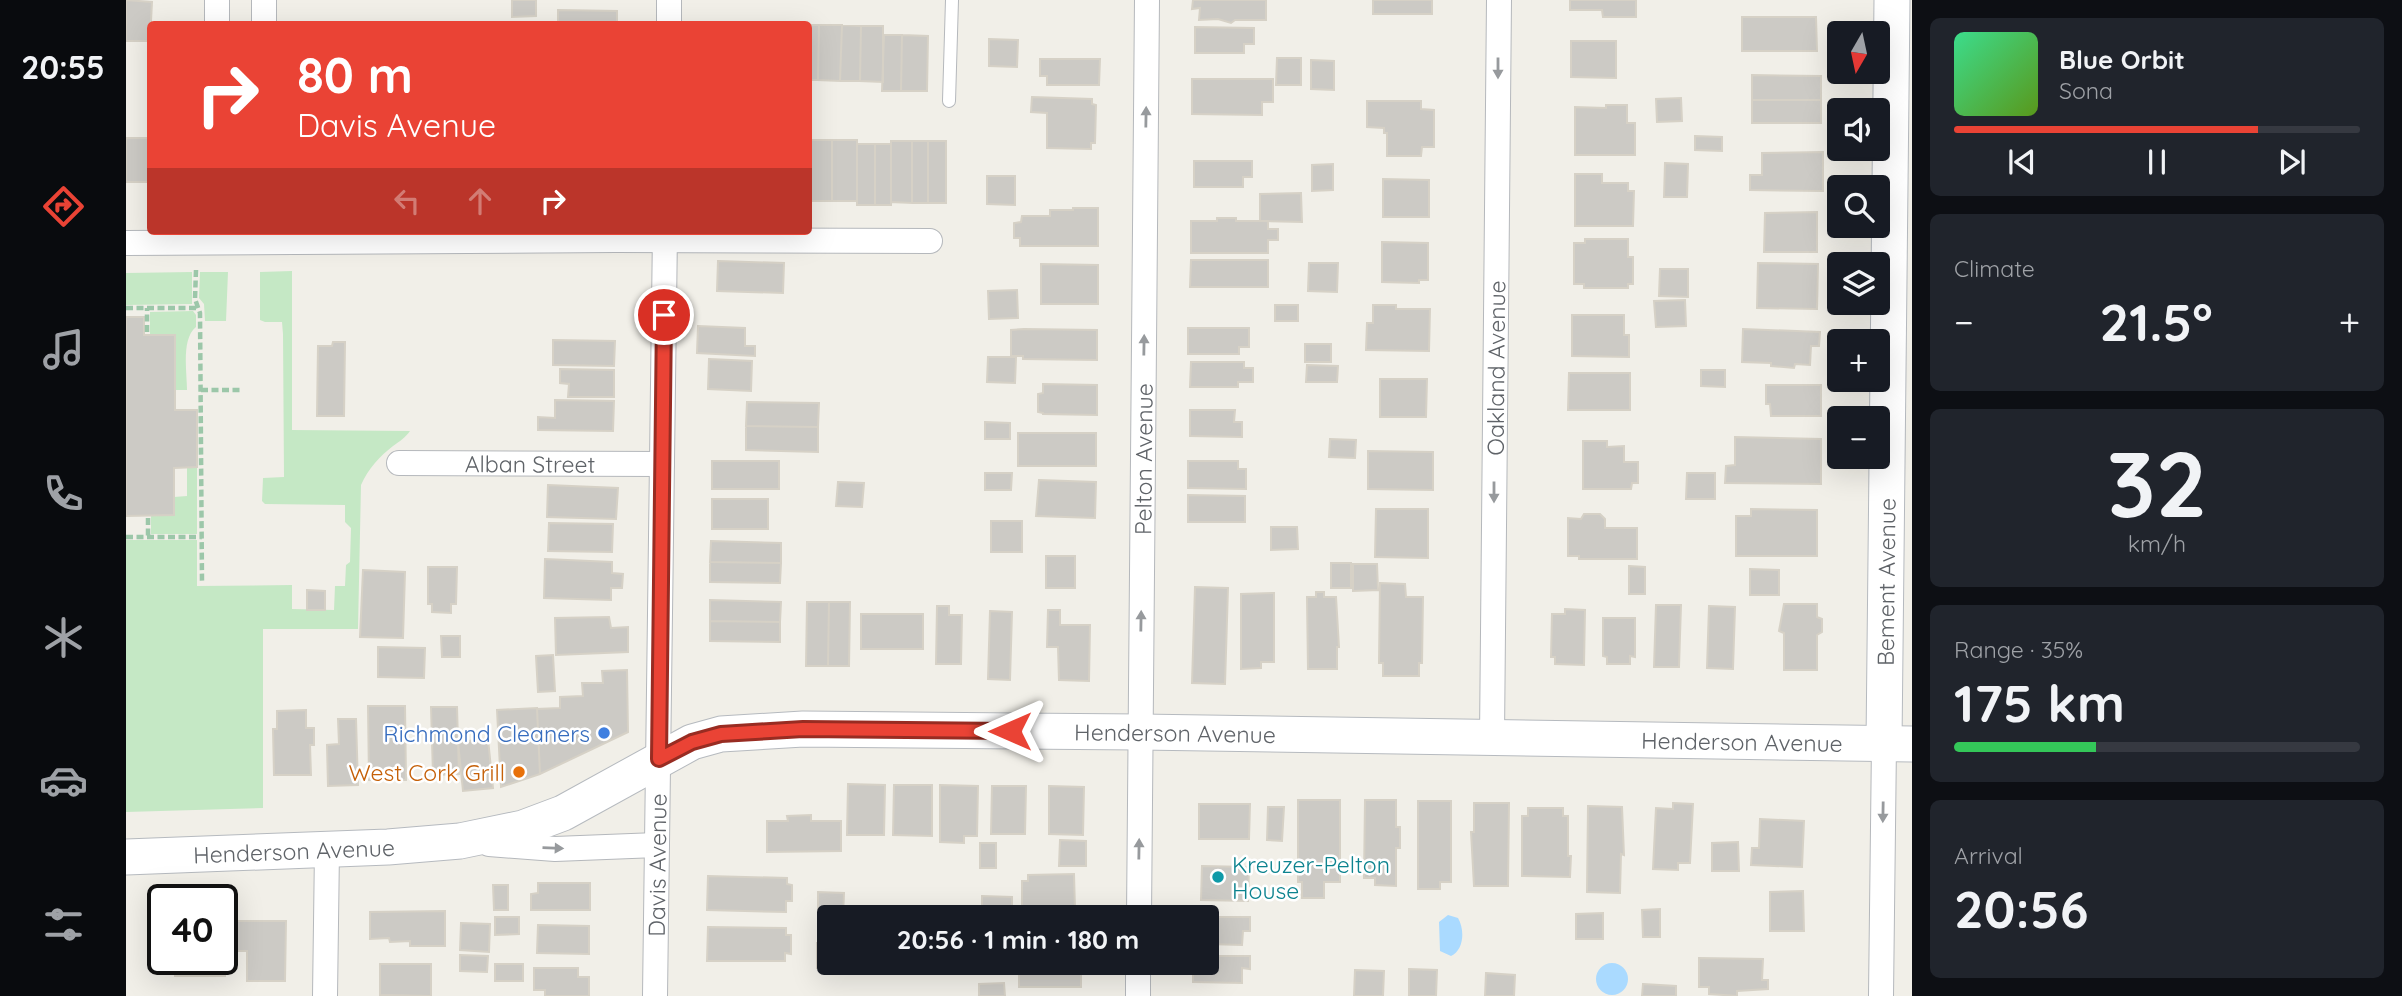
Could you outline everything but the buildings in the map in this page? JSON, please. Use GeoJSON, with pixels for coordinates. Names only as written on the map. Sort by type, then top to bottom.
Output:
{"type":"FeatureCollection","features":[{"type":"Feature","properties":{"kind":"street"},"geometry":{"type":"LineString","coordinates":[[217,0],[217,21]]}},
{"type":"Feature","properties":{"kind":"street"},"geometry":{"type":"LineString","coordinates":[[264,0],[264,21]]}},
{"type":"Feature","properties":{"kind":"street"},"geometry":{"type":"LineString","coordinates":[[668,21],[669,0]]}},
{"type":"Feature","properties":{"kind":"street","name":"Pelton Avenue"},"geometry":{"type":"LineString","coordinates":[[1139,905],[1147,0]]}},
{"type":"Feature","properties":{"kind":"street","name":"Oakland Avenue"},"geometry":{"type":"LineString","coordinates":[[1492,737],[1499,0]]}},
{"type":"Feature","properties":{"kind":"street","name":"Bement Avenue"},"geometry":{"type":"LineString","coordinates":[[1881,996],[1898,743],[1892,0]]}},
{"type":"Feature","properties":{"kind":"street"},"geometry":{"type":"LineString","coordinates":[[126,243],[222,235]]}},
{"type":"Feature","properties":{"kind":"street"},"geometry":{"type":"LineString","coordinates":[[665,235],[930,241]]}},
{"type":"Feature","properties":{"kind":"street","name":"Davis Avenue"},"geometry":{"type":"LineString","coordinates":[[655,996],[665,235]]}},
{"type":"Feature","properties":{"kind":"street","name":"Alban Street"},"geometry":{"type":"LineString","coordinates":[[399,463],[662,464]]}},
{"type":"Feature","properties":{"kind":"street","name":"Henderson Avenue"},"geometry":{"type":"LineString","coordinates":[[126,857],[460,841],[523,828],[563,813],[692,742],[721,734],[789,730],[1140,732],[1898,743]]}},
{"type":"Feature","properties":{"kind":"street","name":"Henderson Avenue"},"geometry":{"type":"LineString","coordinates":[[460,841],[555,849],[657,845]]}},
{"type":"Feature","properties":{"kind":"street"},"geometry":{"type":"LineString","coordinates":[[325,996],[327,849]]}},
{"type":"Feature","properties":{"kind":"street"},"geometry":{"type":"LineString","coordinates":[[1138,975],[1138,996]]}},
{"type":"Feature","properties":{"kind":"lane"},"geometry":{"type":"LineString","coordinates":[[949,101],[952,0]]}},
{"type":"Feature","properties":{"kind":"path"},"geometry":{"type":"LineString","coordinates":[[196,268],[195,299],[199,308],[201,390],[202,583]]}},
{"type":"Feature","properties":{"kind":"path"},"geometry":{"type":"LineString","coordinates":[[126,308],[199,308]]}},
{"type":"Feature","properties":{"kind":"path"},"geometry":{"type":"LineString","coordinates":[[147,308],[147,332]]}},
{"type":"Feature","properties":{"kind":"path"},"geometry":{"type":"LineString","coordinates":[[201,390],[243,390]]}},
{"type":"Feature","properties":{"kind":"path"},"geometry":{"type":"LineString","coordinates":[[148,518],[148,537]]}},
{"type":"Feature","properties":{"kind":"path"},"geometry":{"type":"LineString","coordinates":[[126,537],[202,537]]}},
{"type":"Feature","properties":{"kind":"green space"},"geometry":{"type":"Polygon","coordinates":[[[292,271],[292,430],[410,431],[379,459],[361,485],[358,629],[263,629],[263,808],[126,812],[126,540],[197,540],[197,586],[292,585],[292,609],[334,610],[335,586],[345,586],[346,565],[350,562],[351,528],[345,522],[345,505],[265,504],[262,501],[263,478],[284,477],[283,334],[282,322],[260,320],[260,272],[292,271]]]}},
{"type":"Feature","properties":{"kind":"green space"},"geometry":{"type":"Polygon","coordinates":[[[192,272],[192,304],[126,305],[126,273],[192,272]]]}},
{"type":"Feature","properties":{"kind":"green space"},"geometry":{"type":"Polygon","coordinates":[[[200,272],[228,272],[226,321],[205,321],[204,304],[199,298],[200,272]]]}},
{"type":"Feature","properties":{"kind":"green space"},"geometry":{"type":"Polygon","coordinates":[[[193,311],[196,315],[196,327],[188,339],[187,390],[175,390],[150,335],[150,312],[193,311]]]}},
{"type":"Feature","properties":{"kind":"green space"},"geometry":{"type":"Polygon","coordinates":[[[187,467],[197,467],[197,534],[151,534],[151,516],[174,515],[174,497],[187,496],[187,467]]]}},
{"type":"Feature","properties":{"kind":"water"},"geometry":{"type":"Polygon","coordinates":[[[1448,915],[1458,918],[1462,934],[1459,949],[1451,956],[1440,951],[1439,922],[1448,915]]]}},
{"type":"Feature","properties":{"kind":"water"},"geometry":{"type":"Polygon","coordinates":[[[1612,963],[1623,968],[1628,979],[1623,990],[1612,995],[1601,990],[1596,979],[1601,968],[1612,963]]]}},
{"type":"Feature","properties":{"kind":"place","name":"Richmond Cleaners"},"geometry":{"type":"Point","coordinates":[604,733]}},
{"type":"Feature","properties":{"kind":"place","name":"West Cork Grill"},"geometry":{"type":"Point","coordinates":[519,772]}},
{"type":"Feature","properties":{"kind":"place","name":"Kreuzer-Pelton House"},"geometry":{"type":"Point","coordinates":[1218,877]}},
{"type":"Feature","properties":{"kind":"route"},"geometry":{"type":"LineString","coordinates":[[664,315],[659,759],[692,742],[721,734],[803,729],[1010,731]]}}]}
